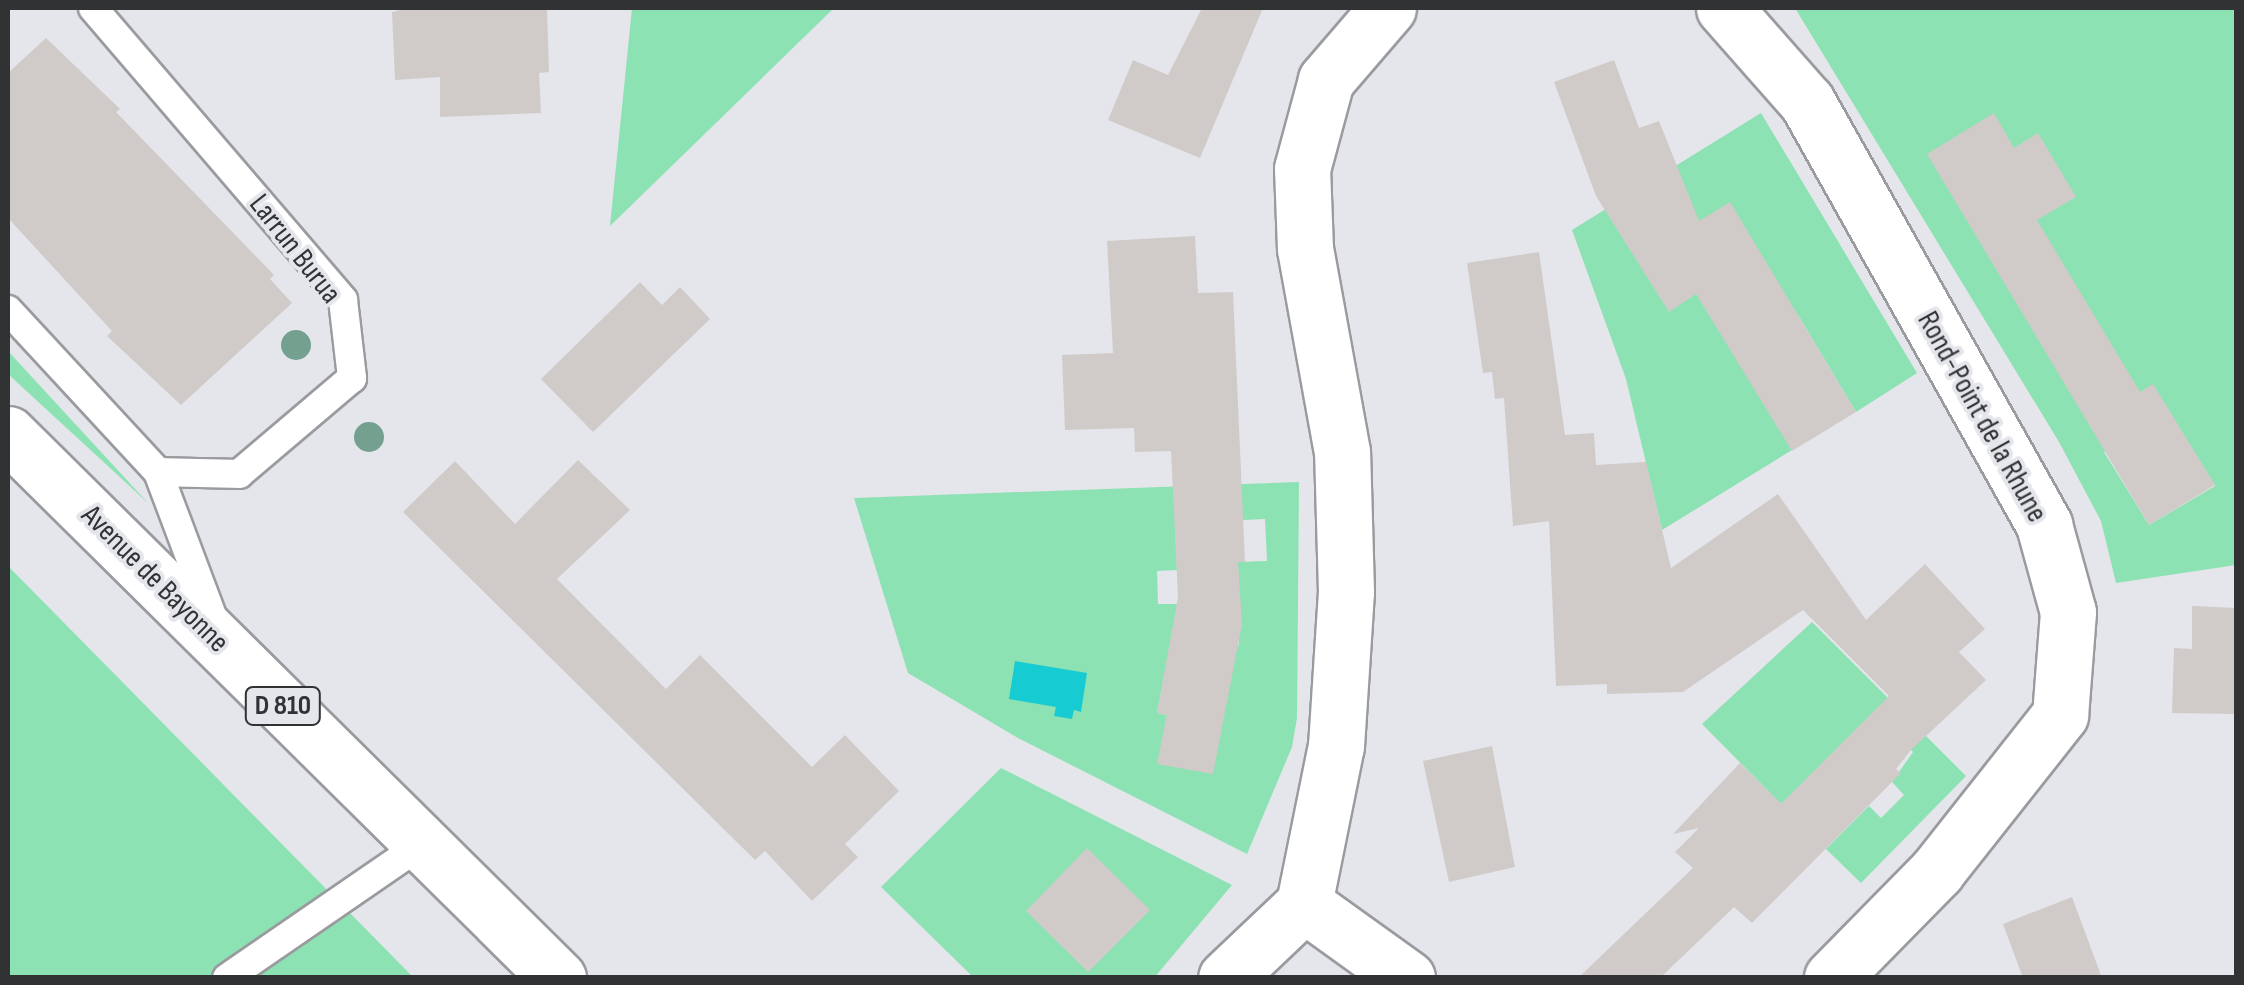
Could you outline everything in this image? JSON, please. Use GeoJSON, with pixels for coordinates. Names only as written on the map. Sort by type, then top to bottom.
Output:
{"type":"FeatureCollection","features":[{"type":"Feature","properties":{"kind":"street"},"geometry":{"type":"LineString","coordinates":[[1226,978],[1304,904],[1336,746],[1346,592],[1342,452],[1304,248],[1302,169],[1326,80],[1388,8]]}},
{"type":"Feature","properties":{"kind":"street","name":"Rond-Point de la Rhune"},"geometry":{"type":"LineString","coordinates":[[1724,8],[1807,102],[2044,525],[2068,612],[2060,715],[1936,872],[1832,978]]}},
{"type":"Feature","properties":{"kind":"street","name":"Avenue de Bayonne"},"geometry":{"type":"LineString","coordinates":[[8,434],[558,978]]}},
{"type":"Feature","properties":{"kind":"street"},"geometry":{"type":"LineString","coordinates":[[1304,904],[1407,978]]}},
{"type":"Feature","properties":{"kind":"lane","name":"Larrun Burua"},"geometry":{"type":"LineString","coordinates":[[93,8],[343,300],[352,378],[239,474],[158,472]]}},
{"type":"Feature","properties":{"kind":"lane"},"geometry":{"type":"LineString","coordinates":[[8,310],[158,472],[224,648]]}},
{"type":"Feature","properties":{"kind":"lane"},"geometry":{"type":"LineString","coordinates":[[228,978],[422,844]]}},
{"type":"Feature","properties":{"kind":"green space"},"geometry":{"type":"Polygon","coordinates":[[[632,8],[834,8],[610,226],[632,8]]]}},
{"type":"Feature","properties":{"kind":"green space"},"geometry":{"type":"Polygon","coordinates":[[[1795,8],[2236,8],[2236,565],[2116,583],[2101,521],[2059,442],[1795,8]],[[2153,385],[2127,438],[2104,452],[2149,525],[2215,486],[2153,385]]]}},
{"type":"Feature","properties":{"kind":"green space"},"geometry":{"type":"Polygon","coordinates":[[[1761,113],[1917,373],[1856,412],[1798,315],[1734,355],[1792,450],[1662,530],[1626,379],[1572,230],[1761,113]]]}},
{"type":"Feature","properties":{"kind":"green space"},"geometry":{"type":"Polygon","coordinates":[[[8,351],[148,503],[8,374],[8,351]]]}},
{"type":"Feature","properties":{"kind":"green space"},"geometry":{"type":"Polygon","coordinates":[[[1299,482],[1297,718],[1292,747],[1247,854],[1018,738],[908,673],[854,498],[1299,482]],[[1265,519],[1175,523],[1177,570],[1157,571],[1158,604],[1178,604],[1157,713],[1167,715],[1158,764],[1229,647],[1239,645],[1238,562],[1267,561],[1265,519]]]}},
{"type":"Feature","properties":{"kind":"green space"},"geometry":{"type":"Polygon","coordinates":[[[8,566],[413,977],[8,977],[8,566]]]}},
{"type":"Feature","properties":{"kind":"green space"},"geometry":{"type":"Polygon","coordinates":[[[1812,622],[1966,776],[1861,883],[1826,849],[1869,806],[1881,818],[1904,795],[1892,782],[1913,752],[1874,713],[1781,804],[1702,724],[1812,622]]]}},
{"type":"Feature","properties":{"kind":"green space"},"geometry":{"type":"Polygon","coordinates":[[[1001,768],[1232,885],[1154,978],[973,977],[881,887],[1001,768]]]}},
{"type":"Feature","properties":{"kind":"water"},"geometry":{"type":"Polygon","coordinates":[[[1015,661],[1087,673],[1081,712],[1074,710],[1072,719],[1054,716],[1056,707],[1009,699],[1015,661]]]}},
{"type":"Feature","properties":{"kind":"building"},"geometry":{"type":"Polygon","coordinates":[[[409,8],[547,8],[549,72],[539,73],[541,113],[440,117],[440,77],[395,80],[392,12],[409,8]]]}},
{"type":"Feature","properties":{"kind":"building"},"geometry":{"type":"Polygon","coordinates":[[[1202,8],[1263,8],[1200,158],[1108,120],[1133,60],[1168,75],[1202,8]]]}},
{"type":"Feature","properties":{"kind":"building"},"geometry":{"type":"Polygon","coordinates":[[[46,38],[120,109],[116,112],[274,275],[270,279],[292,303],[181,405],[107,336],[112,331],[8,218],[8,73],[46,38]]]}},
{"type":"Feature","properties":{"kind":"building"},"geometry":{"type":"Polygon","coordinates":[[[1614,60],[1639,128],[1659,121],[1699,221],[1730,202],[1856,412],[1792,451],[1696,294],[1669,312],[1596,196],[1554,82],[1614,60]]]}},
{"type":"Feature","properties":{"kind":"building"},"geometry":{"type":"Polygon","coordinates":[[[1994,113],[2014,148],[2038,133],[2076,197],[2037,220],[2140,392],[2153,384],[2215,485],[2149,525],[1927,154],[1994,113]]]}},
{"type":"Feature","properties":{"kind":"building"},"geometry":{"type":"Polygon","coordinates":[[[1195,236],[1198,293],[1233,292],[1245,562],[1238,562],[1242,624],[1213,774],[1157,764],[1167,715],[1157,713],[1178,597],[1171,451],[1135,452],[1134,428],[1065,430],[1062,355],[1113,353],[1107,241],[1195,236]]]}},
{"type":"Feature","properties":{"kind":"building"},"geometry":{"type":"Polygon","coordinates":[[[1539,252],[1565,435],[1594,433],[1596,465],[1646,462],[1671,568],[1778,494],[1866,620],[1925,564],[1985,629],[1959,652],[1986,680],[1911,750],[1896,769],[1901,773],[1752,923],[1734,907],[1660,978],[1578,978],[1693,868],[1675,852],[1699,828],[1673,834],[1740,763],[1781,804],[1889,696],[1803,610],[1683,692],[1607,694],[1607,684],[1556,686],[1549,521],[1513,526],[1504,398],[1495,399],[1492,372],[1483,373],[1467,263],[1539,252]]]}},
{"type":"Feature","properties":{"kind":"building"},"geometry":{"type":"Polygon","coordinates":[[[640,282],[662,305],[680,287],[710,319],[593,432],[541,379],[640,282]]]}},
{"type":"Feature","properties":{"kind":"building"},"geometry":{"type":"Polygon","coordinates":[[[578,460],[630,510],[557,579],[666,689],[700,655],[812,767],[845,735],[899,791],[845,844],[858,857],[812,901],[765,851],[755,860],[403,512],[455,461],[515,524],[578,460]]]}},
{"type":"Feature","properties":{"kind":"building"},"geometry":{"type":"Polygon","coordinates":[[[2192,606],[2236,608],[2236,714],[2172,713],[2174,648],[2192,649],[2192,606]]]}},
{"type":"Feature","properties":{"kind":"building"},"geometry":{"type":"Polygon","coordinates":[[[1492,746],[1515,867],[1449,882],[1423,761],[1492,746]]]}},
{"type":"Feature","properties":{"kind":"building"},"geometry":{"type":"Polygon","coordinates":[[[1087,848],[1150,910],[1088,972],[1026,911],[1087,848]]]}},
{"type":"Feature","properties":{"kind":"building"},"geometry":{"type":"Polygon","coordinates":[[[2072,897],[2102,978],[2023,978],[2003,924],[2072,897]]]}}]}
